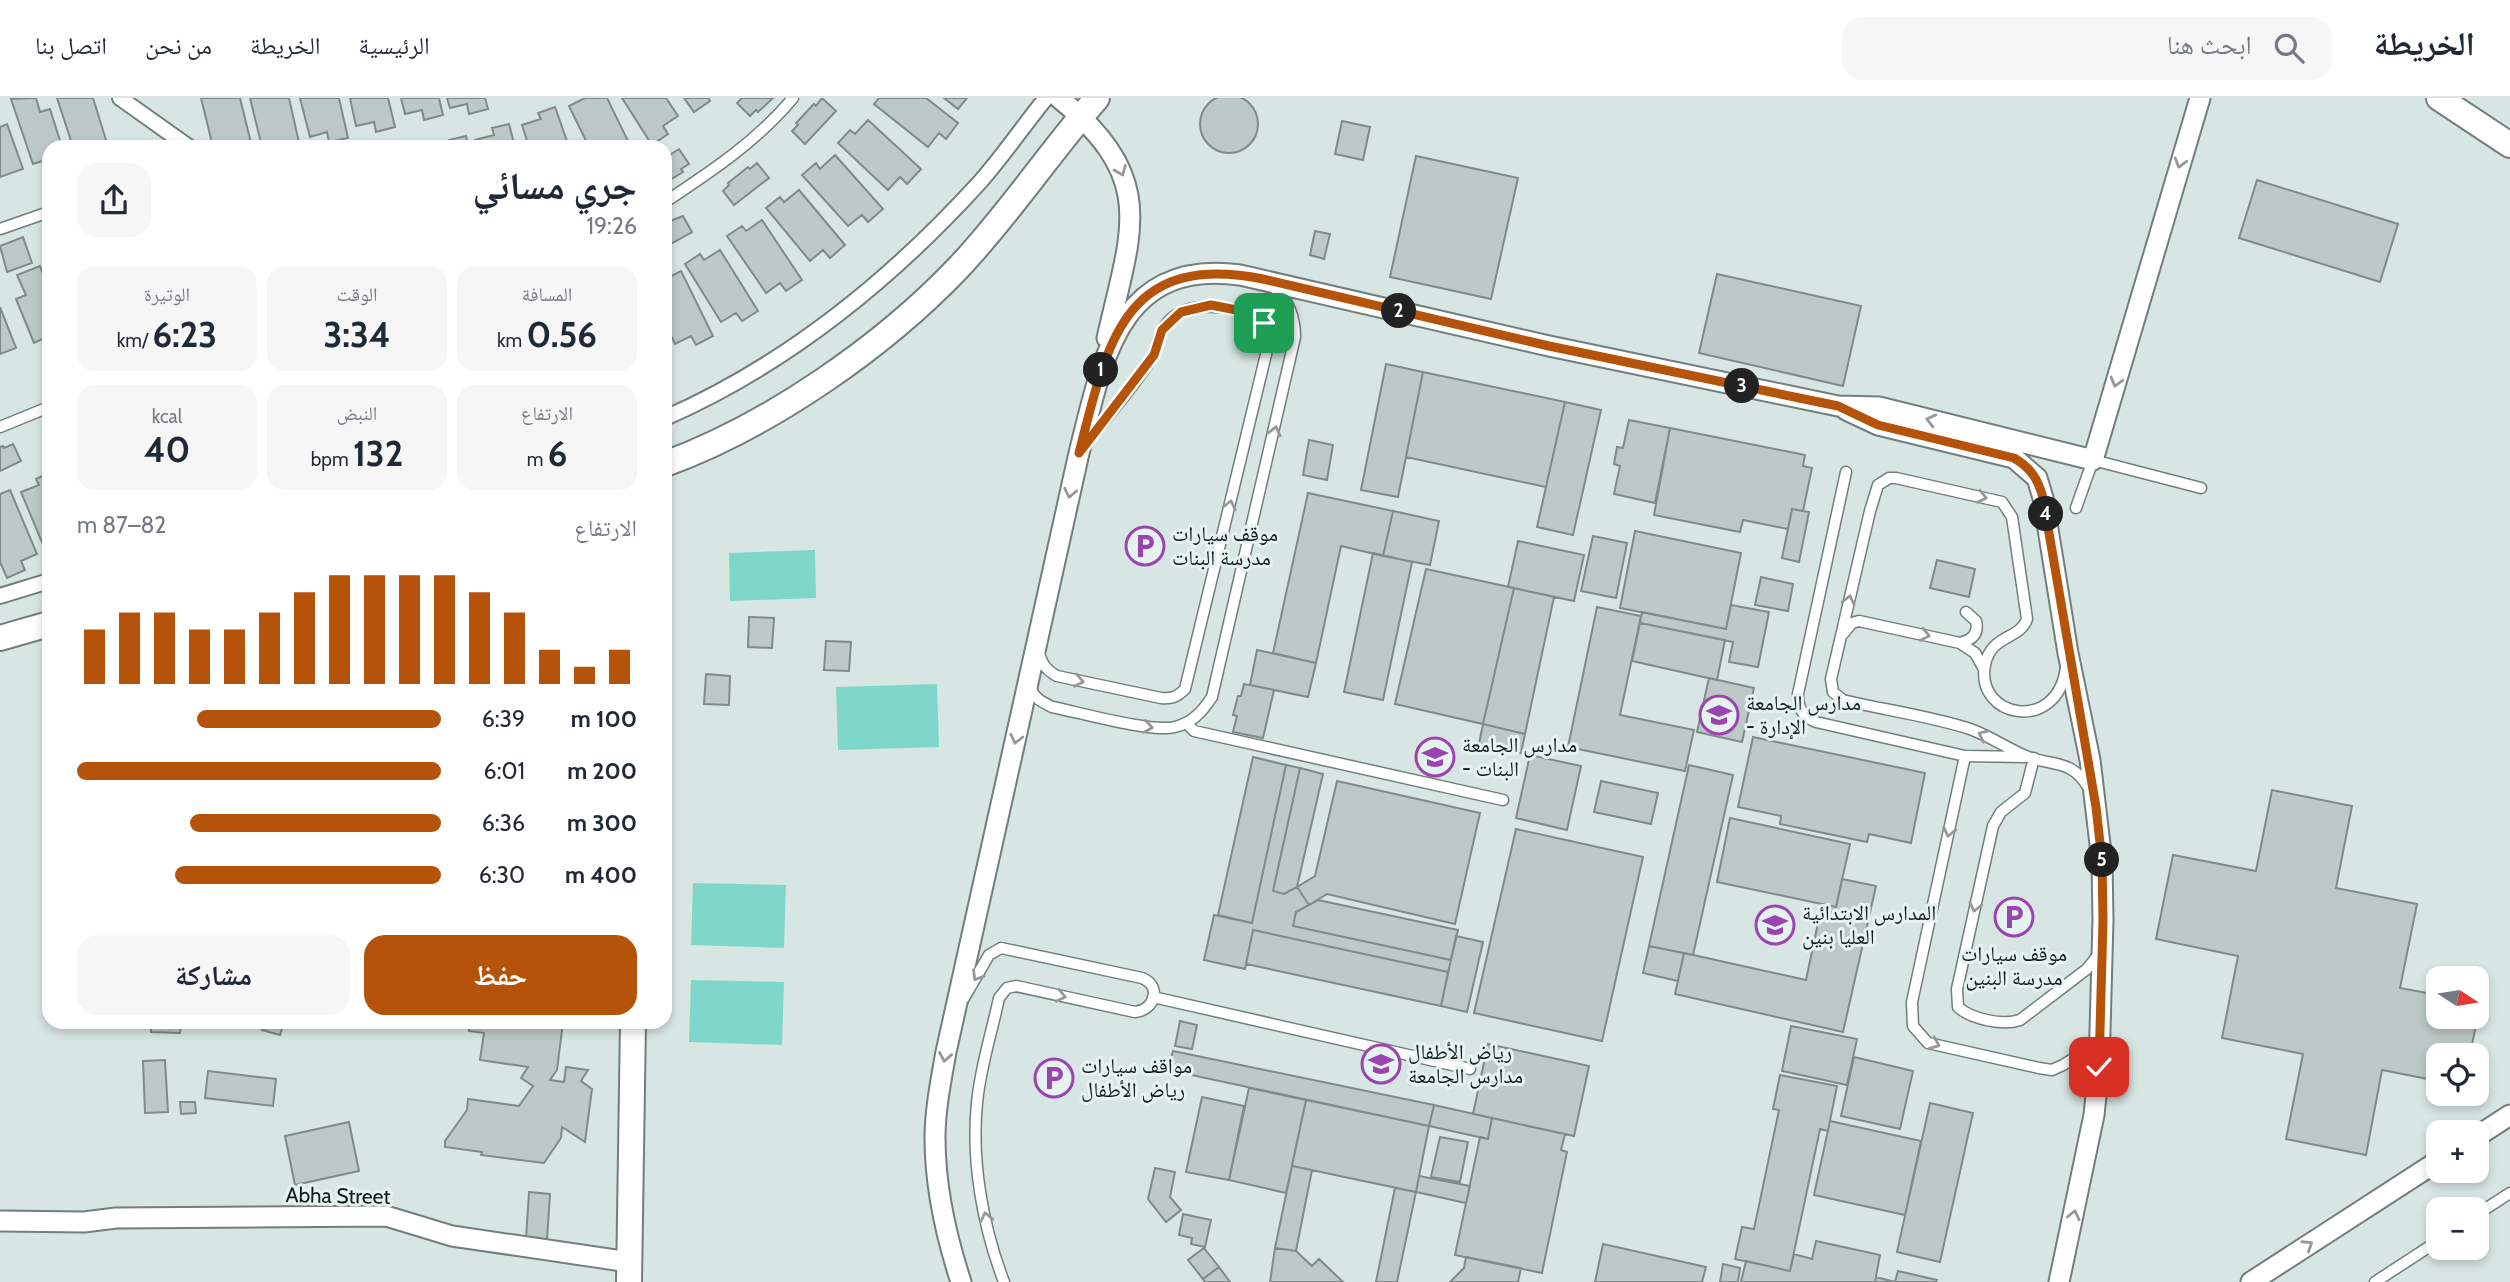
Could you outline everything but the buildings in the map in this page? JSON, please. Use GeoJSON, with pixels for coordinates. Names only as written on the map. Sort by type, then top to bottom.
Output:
{"type":"FeatureCollection","features":[{"type":"Feature","properties":{"kind":"street"},"geometry":{"type":"LineString","coordinates":[[120,98],[179,140]]}},
{"type":"Feature","properties":{"kind":"street"},"geometry":{"type":"LineString","coordinates":[[672,414],[757,372],[826,326],[894,268],[980,181],[1046,98]]}},
{"type":"Feature","properties":{"kind":"street"},"geometry":{"type":"LineString","coordinates":[[1059,98],[1089,107]]}},
{"type":"Feature","properties":{"kind":"street"},"geometry":{"type":"LineString","coordinates":[[1098,377],[1115,334],[1129,313],[1146,295],[1187,276],[1222,272],[1263,279],[1549,346],[1838,406],[1879,408],[2093,460],[2200,98]]}},
{"type":"Feature","properties":{"kind":"street"},"geometry":{"type":"LineString","coordinates":[[2439,98],[2510,145]]}},
{"type":"Feature","properties":{"kind":"street"},"geometry":{"type":"LineString","coordinates":[[961,1282],[948,1243],[940,1195],[935,1138],[938,1098],[953,1016],[1131,234],[1128,191],[1118,162],[1101,138],[1089,107]]}},
{"type":"Feature","properties":{"kind":"street"},"geometry":{"type":"LineString","coordinates":[[672,461],[759,420],[852,361],[910,314],[959,267],[1007,212],[1089,107]]}},
{"type":"Feature","properties":{"kind":"street"},"geometry":{"type":"LineString","coordinates":[[1838,406],[1878,425],[2014,458],[2037,478],[2043,498],[2068,653],[2090,760],[2102,861],[2103,940],[2099,1067],[2093,1123],[2059,1282]]}},
{"type":"Feature","properties":{"kind":"street"},"geometry":{"type":"LineString","coordinates":[[0,596],[42,583]]}},
{"type":"Feature","properties":{"kind":"street"},"geometry":{"type":"LineString","coordinates":[[0,638],[42,626]]}},
{"type":"Feature","properties":{"kind":"street"},"geometry":{"type":"LineString","coordinates":[[629,1272],[633,1029]]}},
{"type":"Feature","properties":{"kind":"street"},"geometry":{"type":"LineString","coordinates":[[2489,1129],[2510,1115]]}},
{"type":"Feature","properties":{"kind":"street"},"geometry":{"type":"LineString","coordinates":[[2251,1282],[2426,1169]]}},
{"type":"Feature","properties":{"kind":"street"},"geometry":{"type":"LineString","coordinates":[[0,1212],[0,1222]]}},
{"type":"Feature","properties":{"kind":"street","name":"Abha Street"},"geometry":{"type":"LineString","coordinates":[[0,1222],[386,1216],[452,1236],[629,1272]]}},
{"type":"Feature","properties":{"kind":"lane"},"geometry":{"type":"LineString","coordinates":[[672,197],[721,165],[773,121],[793,98]]}},
{"type":"Feature","properties":{"kind":"lane"},"geometry":{"type":"LineString","coordinates":[[0,229],[42,214]]}},
{"type":"Feature","properties":{"kind":"lane"},"geometry":{"type":"LineString","coordinates":[[1030,674],[1031,690],[1040,702],[1052,707],[1152,728],[1165,729],[1186,723],[1204,709],[1212,697],[1292,357],[1296,324],[1276,288],[1263,279]]}},
{"type":"Feature","properties":{"kind":"lane"},"geometry":{"type":"LineString","coordinates":[[1038,638],[1042,663],[1049,672],[1057,676],[1161,698],[1171,699],[1185,689],[1269,342],[1264,323],[1247,312],[1211,305],[1181,312],[1162,330],[1154,355],[1079,453]]}},
{"type":"Feature","properties":{"kind":"lane"},"geometry":{"type":"LineString","coordinates":[[0,427],[42,410]]}},
{"type":"Feature","properties":{"kind":"lane"},"geometry":{"type":"LineString","coordinates":[[2076,508],[2093,460],[2201,488]]}},
{"type":"Feature","properties":{"kind":"lane"},"geometry":{"type":"LineString","coordinates":[[1846,472],[1798,694],[1801,712],[1816,722],[1965,756],[2032,757]]}},
{"type":"Feature","properties":{"kind":"lane"},"geometry":{"type":"LineString","coordinates":[[1984,669],[1993,647],[2001,639],[2022,629],[2026,619],[2012,517],[2008,508],[1995,499],[1896,478],[1883,480],[1875,491],[1840,637],[1831,679],[1833,692],[1843,700],[1970,729],[2032,757],[2072,769],[2088,786],[2096,807]]}},
{"type":"Feature","properties":{"kind":"lane"},"geometry":{"type":"LineString","coordinates":[[1959,643],[1973,638],[1976,633],[1976,621],[1966,612]]}},
{"type":"Feature","properties":{"kind":"lane"},"geometry":{"type":"LineString","coordinates":[[1840,637],[1852,623],[1859,621],[1959,643],[1975,653],[1984,669],[1987,687],[2001,705],[2022,713],[2035,711],[2056,695],[2066,673],[2068,653]]}},
{"type":"Feature","properties":{"kind":"lane"},"geometry":{"type":"LineString","coordinates":[[1186,723],[1194,731],[1503,800]]}},
{"type":"Feature","properties":{"kind":"lane"},"geometry":{"type":"LineString","coordinates":[[1965,756],[1912,1003],[1913,1026],[1920,1036],[1938,1046],[2052,1070],[2093,1044],[2101,1026]]}},
{"type":"Feature","properties":{"kind":"lane"},"geometry":{"type":"LineString","coordinates":[[2032,757],[2025,793],[2001,812],[1993,826],[1956,989],[1958,1007],[1972,1016],[2006,1022],[2020,1020],[2087,969],[2095,961],[2103,940]]}},
{"type":"Feature","properties":{"kind":"lane"},"geometry":{"type":"LineString","coordinates":[[953,1016],[989,955],[1001,948],[1142,978],[1151,985],[1153,997],[1147,1009],[1135,1012],[1016,986],[1007,988],[999,998],[977,1101],[976,1126],[977,1161],[983,1203],[992,1247],[1004,1282]]}},
{"type":"Feature","properties":{"kind":"lane"},"geometry":{"type":"LineString","coordinates":[[1153,997],[1470,1069]]}},
{"type":"Feature","properties":{"kind":"lane"},"geometry":{"type":"LineString","coordinates":[[2489,1207],[2510,1193]]}},
{"type":"Feature","properties":{"kind":"lane"},"geometry":{"type":"LineString","coordinates":[[2375,1282],[2426,1249]]}},
{"type":"Feature","properties":{"kind":"green space"},"geometry":{"type":"Polygon","coordinates":[[[815,550],[816,598],[730,601],[729,553],[815,550]]]}},
{"type":"Feature","properties":{"kind":"green space"},"geometry":{"type":"Polygon","coordinates":[[[937,684],[939,747],[838,750],[836,687],[937,684]]]}},
{"type":"Feature","properties":{"kind":"green space"},"geometry":{"type":"Polygon","coordinates":[[[693,883],[786,885],[784,948],[691,945],[693,883]]]}},
{"type":"Feature","properties":{"kind":"green space"},"geometry":{"type":"Polygon","coordinates":[[[691,980],[784,982],[782,1045],[689,1042],[691,980]]]}},
{"type":"Feature","properties":{"kind":"place","name":"موقف سيارات مدرسة البنات"},"geometry":{"type":"Point","coordinates":[1145,546]}},
{"type":"Feature","properties":{"kind":"place","name":"مدارس الجامعة - الإدارة"},"geometry":{"type":"Point","coordinates":[1719,715]}},
{"type":"Feature","properties":{"kind":"place","name":"مدارس الجامعة - البنات"},"geometry":{"type":"Point","coordinates":[1435,757]}},
{"type":"Feature","properties":{"kind":"place","name":"موقف سيارات مدرسة البنين"},"geometry":{"type":"Point","coordinates":[2014,917]}},
{"type":"Feature","properties":{"kind":"place","name":"المدارس الابتدائية العليا بنين"},"geometry":{"type":"Point","coordinates":[1775,925]}},
{"type":"Feature","properties":{"kind":"place","name":"رياض الأطفال مدارس الجامعة"},"geometry":{"type":"Point","coordinates":[1381,1064]}},
{"type":"Feature","properties":{"kind":"place","name":"مواقف سيارات رياض الأطفال"},"geometry":{"type":"Point","coordinates":[1054,1078]}},
{"type":"Feature","properties":{"kind":"route"},"geometry":{"type":"LineString","coordinates":[[1264,323],[1247,312],[1211,305],[1181,312],[1162,330],[1154,355],[1079,453],[1098,377],[1115,334],[1129,313],[1146,295],[1168,283],[1187,276],[1222,272],[1263,279],[1549,346],[1838,406],[1878,425],[2014,458],[2023,463],[2037,478],[2043,498],[2096,807],[2102,861],[2103,920],[2099,1067]]}}]}
